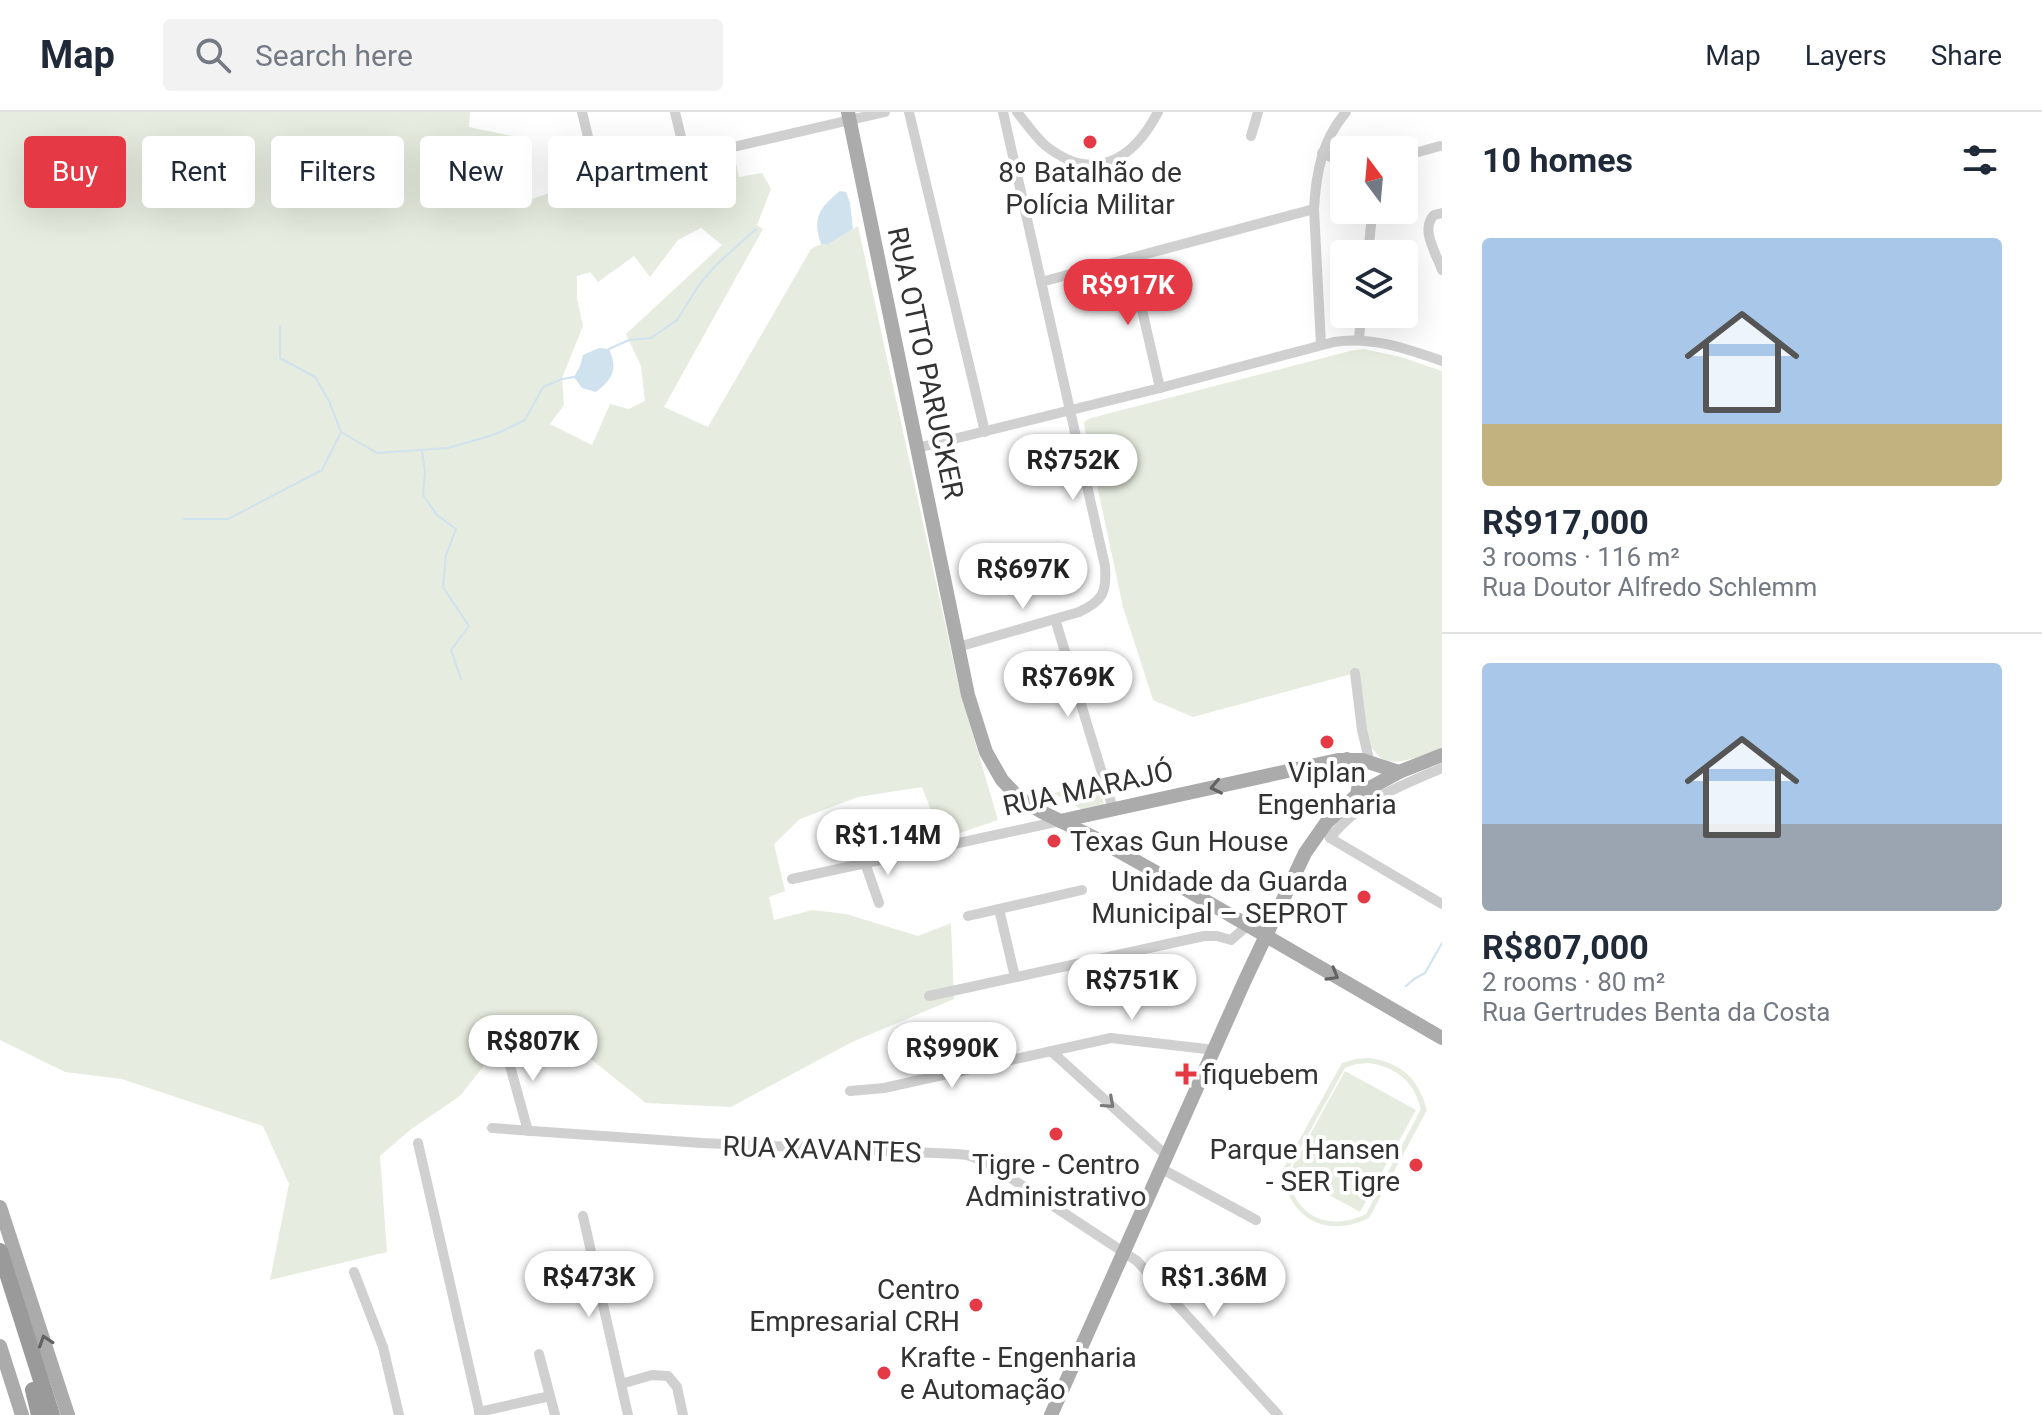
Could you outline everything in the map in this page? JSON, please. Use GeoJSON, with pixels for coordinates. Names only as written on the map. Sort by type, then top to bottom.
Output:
{"type":"FeatureCollection","features":[{"type":"Feature","properties":{"kind":"highway"},"geometry":{"type":"LineString","coordinates":[[0,1251],[52,1415]]}},
{"type":"Feature","properties":{"kind":"highway"},"geometry":{"type":"LineString","coordinates":[[0,1284],[40,1415]]}},
{"type":"Feature","properties":{"kind":"main road","name":"RUA OTTO PARUCKER"},"geometry":{"type":"LineString","coordinates":[[855,115],[917,448],[958,647],[976,723],[996,771],[1019,798],[1095,838],[1442,1038]]}},
{"type":"Feature","properties":{"kind":"main road"},"geometry":{"type":"LineString","coordinates":[[1051,1415],[1305,853],[1328,830],[1340,808],[1357,795],[1399,772],[1442,755]]}},
{"type":"Feature","properties":{"kind":"main road","name":"RUA MARAJÓ"},"geometry":{"type":"LineString","coordinates":[[1060,821],[1347,759],[1399,772]]}},
{"type":"Feature","properties":{"kind":"main road"},"geometry":{"type":"LineString","coordinates":[[1347,759],[1359,776],[1357,795]]}},
{"type":"Feature","properties":{"kind":"main road"},"geometry":{"type":"LineString","coordinates":[[1095,838],[1088,825],[1096,813]]}},
{"type":"Feature","properties":{"kind":"main road"},"geometry":{"type":"LineString","coordinates":[[1247,926],[1253,938],[1256,958]]}},
{"type":"Feature","properties":{"kind":"main road"},"geometry":{"type":"LineString","coordinates":[[0,1207],[68,1415]]}},
{"type":"Feature","properties":{"kind":"main road"},"geometry":{"type":"LineString","coordinates":[[0,1346],[22,1415]]}},
{"type":"Feature","properties":{"kind":"street"},"geometry":{"type":"LineString","coordinates":[[582,112],[588,136]]}},
{"type":"Feature","properties":{"kind":"street"},"geometry":{"type":"LineString","coordinates":[[675,112],[681,136]]}},
{"type":"Feature","properties":{"kind":"street"},"geometry":{"type":"LineString","coordinates":[[736,145],[855,115],[885,112]]}},
{"type":"Feature","properties":{"kind":"street"},"geometry":{"type":"LineString","coordinates":[[909,112],[985,432]]}},
{"type":"Feature","properties":{"kind":"street"},"geometry":{"type":"LineString","coordinates":[[958,647],[1090,607],[1103,594],[1106,584],[1105,566],[1003,112]]}},
{"type":"Feature","properties":{"kind":"street"},"geometry":{"type":"LineString","coordinates":[[1017,112],[1048,148],[1077,163],[1092,166],[1114,161],[1132,149],[1158,112]]}},
{"type":"Feature","properties":{"kind":"street"},"geometry":{"type":"LineString","coordinates":[[1251,136],[1258,112]]}},
{"type":"Feature","properties":{"kind":"street"},"geometry":{"type":"LineString","coordinates":[[1321,345],[1314,209],[1316,179],[1322,153],[1346,112]]}},
{"type":"Feature","properties":{"kind":"street"},"geometry":{"type":"LineString","coordinates":[[1418,152],[1440,146]]}},
{"type":"Feature","properties":{"kind":"street"},"geometry":{"type":"LineString","coordinates":[[1322,153],[1330,157]]}},
{"type":"Feature","properties":{"kind":"street"},"geometry":{"type":"LineString","coordinates":[[1041,282],[1314,209]]}},
{"type":"Feature","properties":{"kind":"street"},"geometry":{"type":"LineString","coordinates":[[1442,213],[1429,219],[1427,225],[1442,270]]}},
{"type":"Feature","properties":{"kind":"street"},"geometry":{"type":"LineString","coordinates":[[1369,240],[1371,225]]}},
{"type":"Feature","properties":{"kind":"street"},"geometry":{"type":"LineString","coordinates":[[1130,258],[1160,388]]}},
{"type":"Feature","properties":{"kind":"street"},"geometry":{"type":"LineString","coordinates":[[1359,340],[1360,328]]}},
{"type":"Feature","properties":{"kind":"street"},"geometry":{"type":"LineString","coordinates":[[917,448],[1321,345],[1359,340],[1442,361]]}},
{"type":"Feature","properties":{"kind":"street"},"geometry":{"type":"LineString","coordinates":[[1055,619],[1113,809]]}},
{"type":"Feature","properties":{"kind":"street"},"geometry":{"type":"LineString","coordinates":[[1355,673],[1362,730],[1370,763]]}},
{"type":"Feature","properties":{"kind":"street"},"geometry":{"type":"LineString","coordinates":[[1442,768],[1399,785],[1328,830],[1442,904]]}},
{"type":"Feature","properties":{"kind":"street","name":"RUA MARAJÓ"},"geometry":{"type":"LineString","coordinates":[[792,879],[1060,821]]}},
{"type":"Feature","properties":{"kind":"street"},"geometry":{"type":"LineString","coordinates":[[865,863],[879,903]]}},
{"type":"Feature","properties":{"kind":"street"},"geometry":{"type":"LineString","coordinates":[[968,916],[1082,890]]}},
{"type":"Feature","properties":{"kind":"street"},"geometry":{"type":"LineString","coordinates":[[999,909],[1015,977]]}},
{"type":"Feature","properties":{"kind":"street"},"geometry":{"type":"LineString","coordinates":[[929,996],[1204,936],[1231,940],[1247,926]]}},
{"type":"Feature","properties":{"kind":"street"},"geometry":{"type":"LineString","coordinates":[[850,1091],[884,1088],[1102,1040],[1121,1038],[1215,1050]]}},
{"type":"Feature","properties":{"kind":"street"},"geometry":{"type":"LineString","coordinates":[[504,1044],[528,1131]]}},
{"type":"Feature","properties":{"kind":"street"},"geometry":{"type":"LineString","coordinates":[[1051,1051],[1164,1163],[1256,1220]]}},
{"type":"Feature","properties":{"kind":"street","name":"RUA XAVANTES"},"geometry":{"type":"LineString","coordinates":[[492,1128],[702,1143],[967,1155],[985,1161],[1144,1267],[1278,1415]]}},
{"type":"Feature","properties":{"kind":"street"},"geometry":{"type":"LineString","coordinates":[[418,1143],[480,1414],[550,1396]]}},
{"type":"Feature","properties":{"kind":"street"},"geometry":{"type":"LineString","coordinates":[[583,1216],[628,1415]]}},
{"type":"Feature","properties":{"kind":"street"},"geometry":{"type":"LineString","coordinates":[[354,1272],[383,1347],[399,1415]]}},
{"type":"Feature","properties":{"kind":"street"},"geometry":{"type":"LineString","coordinates":[[539,1354],[555,1415]]}},
{"type":"Feature","properties":{"kind":"street"},"geometry":{"type":"LineString","coordinates":[[621,1384],[652,1375],[668,1376],[677,1387],[683,1415]]}},
{"type":"Feature","properties":{"kind":"shaded area"},"geometry":{"type":"Polygon","coordinates":[[[0,112],[470,112],[469,127],[513,136],[420,136],[420,208],[532,208],[532,199],[548,193],[548,208],[736,208],[736,163],[739,177],[762,173],[771,189],[757,225],[763,229],[664,407],[708,427],[811,249],[821,244],[827,245],[858,226],[959,687],[998,820],[942,839],[922,787],[858,797],[800,819],[774,844],[785,891],[769,897],[774,920],[812,910],[846,914],[918,936],[951,923],[954,999],[852,1042],[731,1107],[646,1103],[548,1025],[504,1040],[460,1096],[410,1130],[380,1156],[387,1252],[270,1280],[289,1184],[263,1126],[122,1079],[65,1072],[0,1040],[0,112]],[[701,228],[678,240],[650,277],[634,256],[598,282],[590,272],[577,276],[577,298],[583,326],[562,378],[564,405],[550,424],[592,445],[610,404],[629,409],[645,401],[641,366],[626,334],[722,245],[701,228]]]}},
{"type":"Feature","properties":{"kind":"shaded area"},"geometry":{"type":"Polygon","coordinates":[[[1364,349],[1442,371],[1442,749],[1394,762],[1380,757],[1372,748],[1366,748],[1355,673],[1193,717],[1153,700],[1123,607],[1084,424],[1091,418],[1364,349]]]}},
{"type":"Feature","properties":{"kind":"shaded area"},"geometry":{"type":"Polygon","coordinates":[[[1099,783],[1104,805],[1082,810],[1054,793],[1099,783]]]}},
{"type":"Feature","properties":{"kind":"shaded area"},"geometry":{"type":"Polygon","coordinates":[[[1356,1059],[1381,1060],[1399,1068],[1419,1089],[1427,1110],[1369,1218],[1353,1224],[1324,1225],[1301,1213],[1292,1202],[1282,1171],[1342,1063],[1356,1059]],[[1356,1064],[1345,1068],[1287,1172],[1296,1199],[1314,1216],[1338,1222],[1366,1214],[1421,1109],[1414,1091],[1403,1077],[1379,1065],[1356,1064]]]}},
{"type":"Feature","properties":{"kind":"shaded area"},"geometry":{"type":"Polygon","coordinates":[[[1345,1071],[1416,1110],[1360,1212],[1289,1173],[1345,1071]]]}},
{"type":"Feature","properties":{"kind":"water"},"geometry":{"type":"Polygon","coordinates":[[[840,191],[846,192],[850,203],[853,229],[827,245],[821,244],[817,227],[819,214],[840,191]]]}},
{"type":"Feature","properties":{"kind":"water"},"geometry":{"type":"Polygon","coordinates":[[[599,348],[609,349],[613,368],[610,378],[596,392],[582,388],[574,377],[583,355],[599,348]]]}},
{"type":"Feature","properties":{"kind":"waterway"},"geometry":{"type":"LineString","coordinates":[[609,349],[629,340],[651,338],[677,320],[716,265],[756,229]]}},
{"type":"Feature","properties":{"kind":"waterway"},"geometry":{"type":"LineString","coordinates":[[280,327],[280,358],[315,377],[341,432],[377,453],[448,448],[496,434],[525,420],[543,387],[574,377]]}},
{"type":"Feature","properties":{"kind":"waterway"},"geometry":{"type":"LineString","coordinates":[[184,519],[228,519],[322,470],[340,434]]}},
{"type":"Feature","properties":{"kind":"waterway"},"geometry":{"type":"LineString","coordinates":[[422,452],[425,472],[423,495],[437,515],[456,529],[446,555],[443,587],[469,626],[451,650],[461,679]]}},
{"type":"Feature","properties":{"kind":"waterway"},"geometry":{"type":"LineString","coordinates":[[1406,986],[1425,973],[1442,943]]}},
{"type":"Feature","properties":{"kind":"place","name":"8º Batalhão de Polícia Militar"},"geometry":{"type":"Point","coordinates":[1090,142]}},
{"type":"Feature","properties":{"kind":"place","name":"Viplan Engenharia"},"geometry":{"type":"Point","coordinates":[1327,742]}},
{"type":"Feature","properties":{"kind":"place","name":"Texas Gun House"},"geometry":{"type":"Point","coordinates":[1054,841]}},
{"type":"Feature","properties":{"kind":"place","name":"Unidade da Guarda Municipal – SEPROT"},"geometry":{"type":"Point","coordinates":[1364,897]}},
{"type":"Feature","properties":{"kind":"place","name":"fiquebem"},"geometry":{"type":"Point","coordinates":[1186,1074]}},
{"type":"Feature","properties":{"kind":"place","name":"Tigre - Centro Administrativo"},"geometry":{"type":"Point","coordinates":[1056,1134]}},
{"type":"Feature","properties":{"kind":"place","name":"Parque Hansen - SER Tigre"},"geometry":{"type":"Point","coordinates":[1416,1165]}},
{"type":"Feature","properties":{"kind":"place","name":"Centro Empresarial CRH"},"geometry":{"type":"Point","coordinates":[976,1305]}},
{"type":"Feature","properties":{"kind":"place","name":"Krafte - Engenharia e Automação"},"geometry":{"type":"Point","coordinates":[884,1373]}}]}
